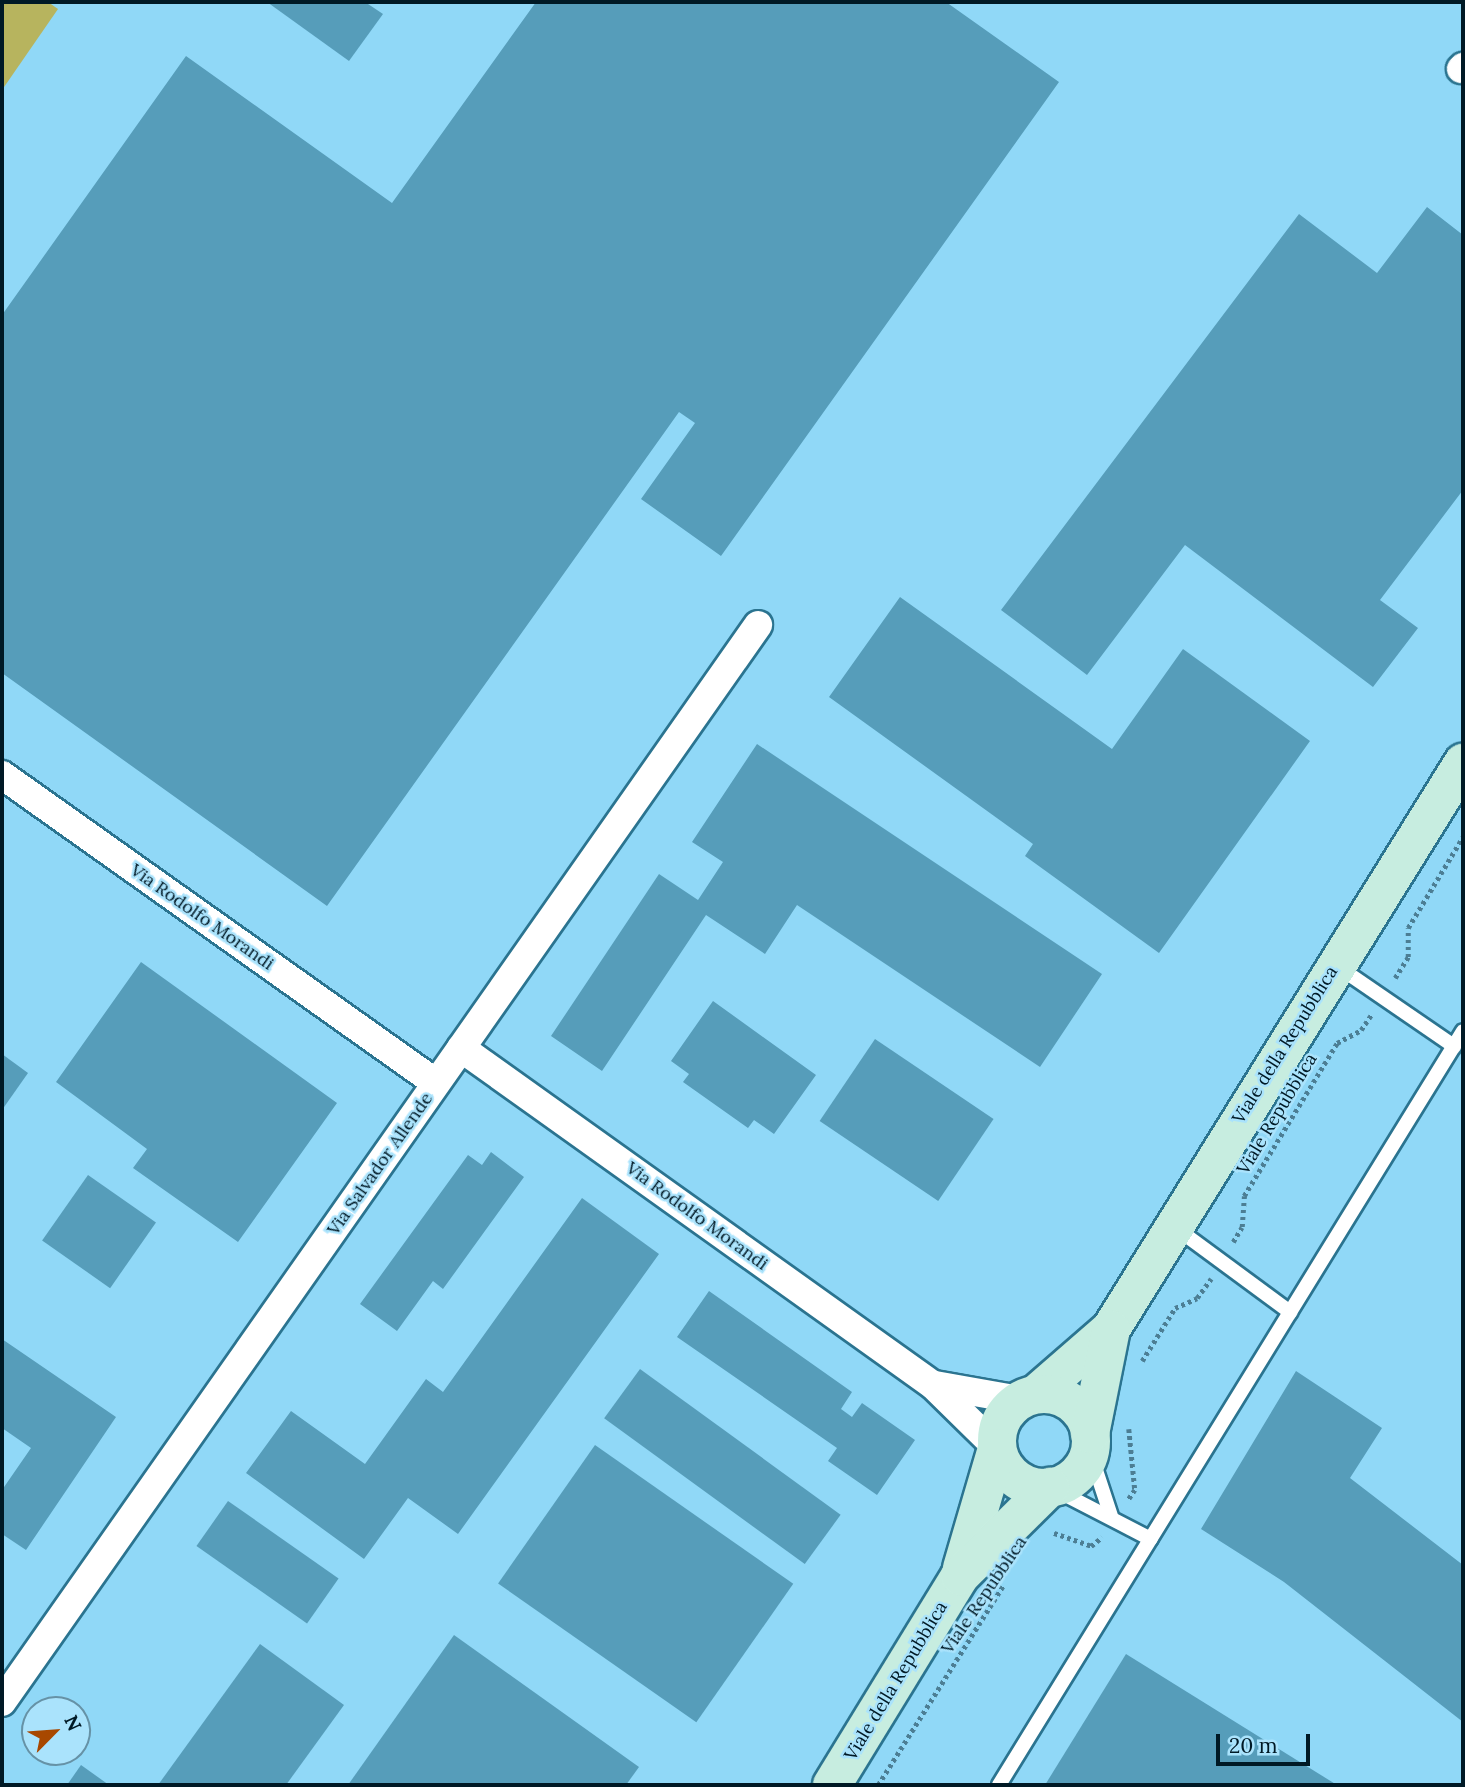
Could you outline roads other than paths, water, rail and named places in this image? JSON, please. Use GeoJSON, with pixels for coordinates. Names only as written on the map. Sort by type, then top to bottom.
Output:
{"type":"FeatureCollection","features":[{"type":"Feature","properties":{"kind":"street","name":"Via Salvador Allende"},"geometry":{"type":"LineString","coordinates":[[2,1702],[758,625]]}},
{"type":"Feature","properties":{"kind":"street","name":"Viale della Repubblica"},"geometry":{"type":"LineString","coordinates":[[960,1576],[997,1448],[1001,1420],[1111,1329],[1463,763]]}},
{"type":"Feature","properties":{"kind":"street","name":"Via Rodolfo Morandi"},"geometry":{"type":"LineString","coordinates":[[2,775],[436,1083]]}},
{"type":"Feature","properties":{"kind":"street","name":"Via Rodolfo Morandi"},"geometry":{"type":"LineString","coordinates":[[461,1048],[933,1385],[997,1448]]}},
{"type":"Feature","properties":{"kind":"street","name":"Viale della Repubblica"},"geometry":{"type":"LineString","coordinates":[[832,1785],[960,1576],[1051,1487],[1076,1476],[1090,1443],[1111,1329]]}},
{"type":"Feature","properties":{"kind":"street","name":"Via Rodolfo Morandi"},"geometry":{"type":"LineString","coordinates":[[933,1385],[1028,1397]]}},
{"type":"Feature","properties":{"kind":"street"},"geometry":{"type":"LineString","coordinates":[[1028,1397],[1065,1399],[1090,1443]]}},
{"type":"Feature","properties":{"kind":"street"},"geometry":{"type":"LineString","coordinates":[[997,1448],[1010,1474],[1051,1487]]}},
{"type":"Feature","properties":{"kind":"lane"},"geometry":{"type":"LineString","coordinates":[[1335,965],[1454,1046]]}},
{"type":"Feature","properties":{"kind":"lane"},"geometry":{"type":"LineString","coordinates":[[999,1785],[1463,1031]]}},
{"type":"Feature","properties":{"kind":"lane"},"geometry":{"type":"LineString","coordinates":[[1174,1227],[1290,1312]]}},
{"type":"Feature","properties":{"kind":"lane"},"geometry":{"type":"LineString","coordinates":[[1090,1443],[1114,1518]]}},
{"type":"Feature","properties":{"kind":"lane"},"geometry":{"type":"LineString","coordinates":[[1051,1487],[1151,1539]]}}]}
